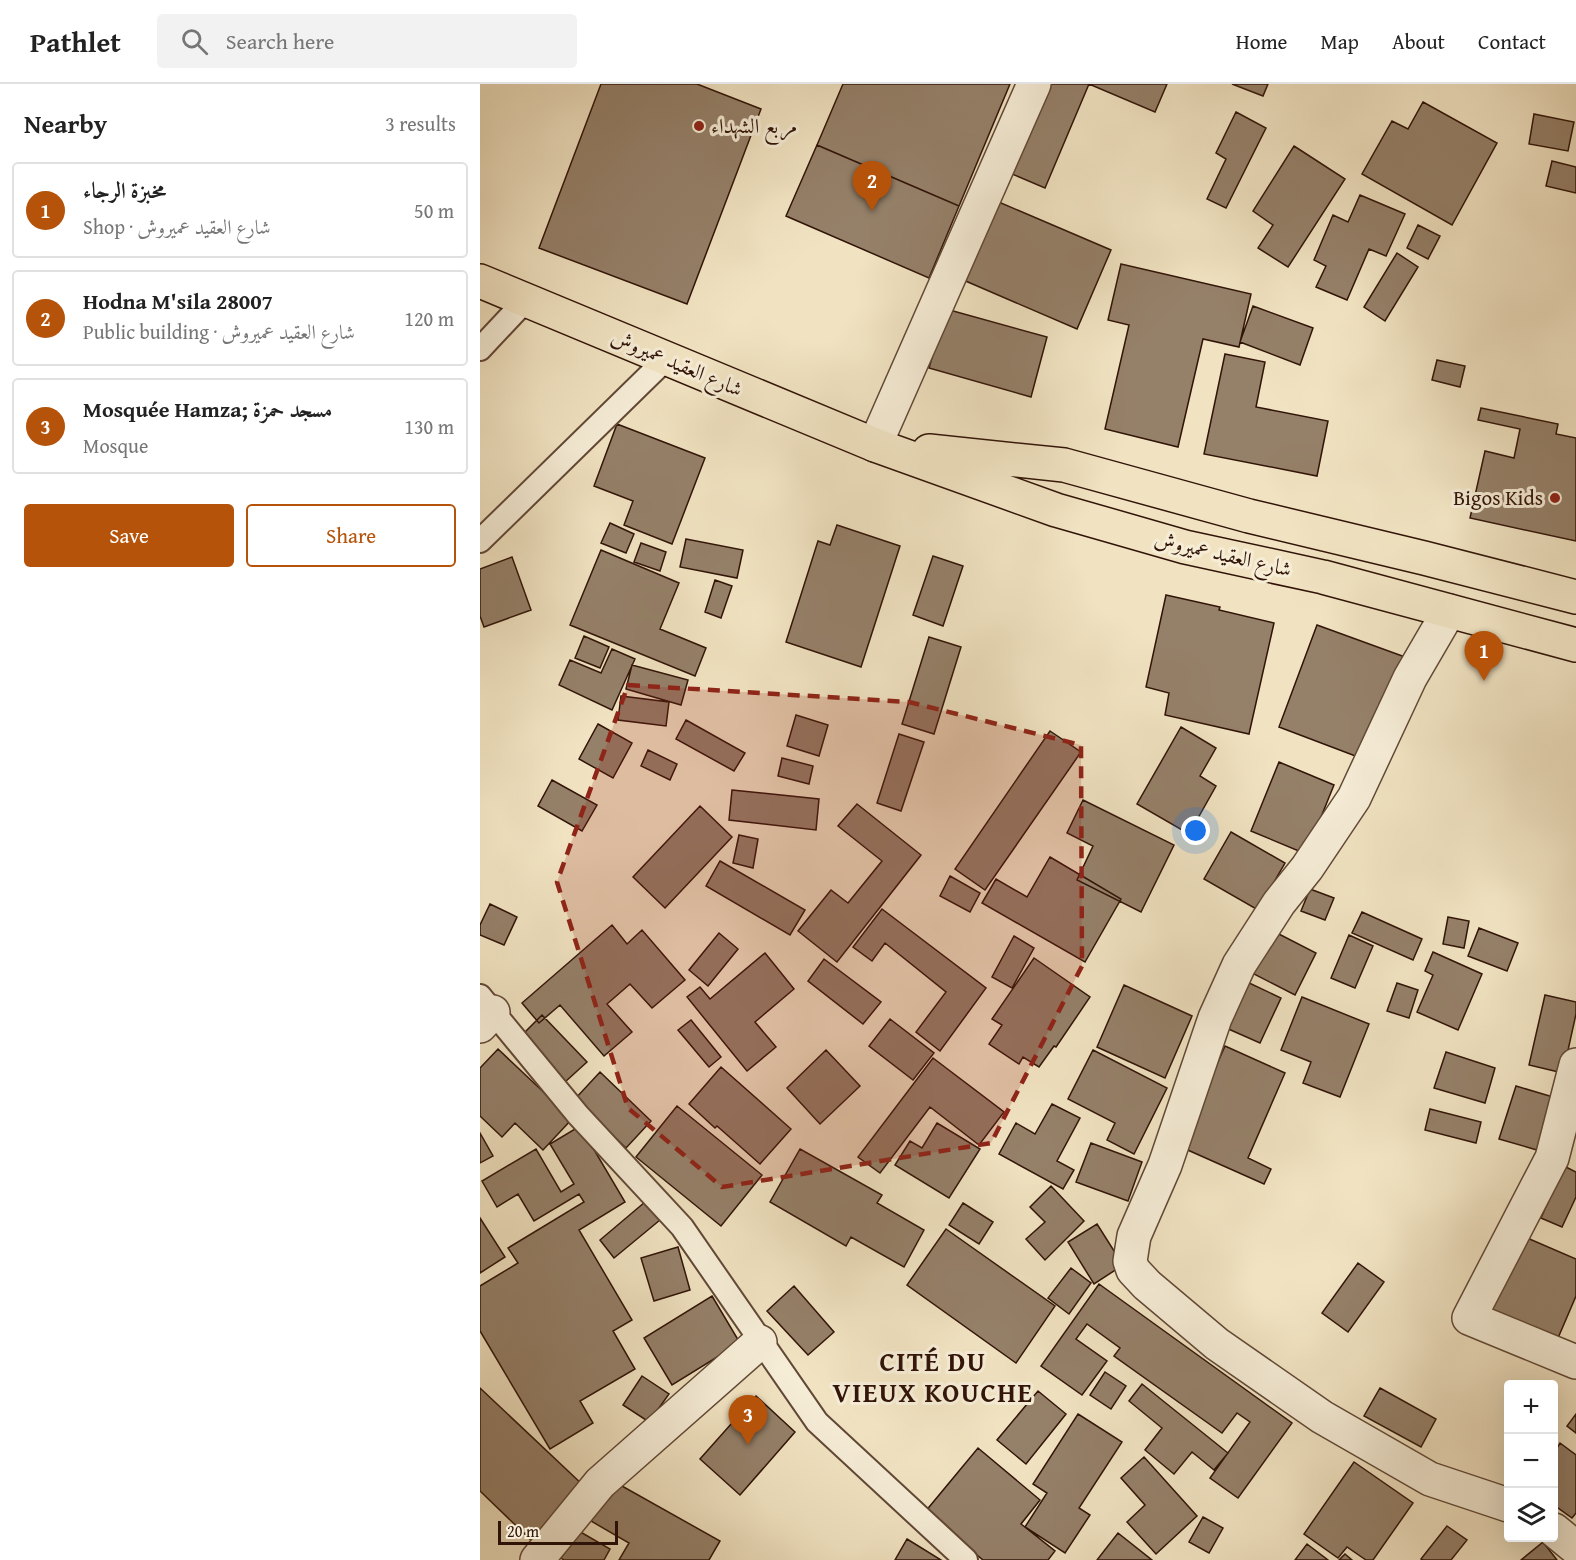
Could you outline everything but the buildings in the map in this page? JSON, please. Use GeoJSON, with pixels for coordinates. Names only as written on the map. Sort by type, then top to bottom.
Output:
{"type":"FeatureCollection","features":[{"type":"Feature","properties":{"kind":"main road","name":"شارع العقيد عميروش"},"geometry":{"type":"LineString","coordinates":[[480,281],[875,445],[1056,510],[1185,547],[1323,578],[1576,645]]}},
{"type":"Feature","properties":{"kind":"main road","name":"شارع العقيد عميروش"},"geometry":{"type":"LineString","coordinates":[[875,445],[1064,465],[1249,516],[1576,597]]}},
{"type":"Feature","properties":{"kind":"street"},"geometry":{"type":"LineString","coordinates":[[875,445],[1034,84]]}},
{"type":"Feature","properties":{"kind":"street"},"geometry":{"type":"LineString","coordinates":[[1449,611],[1410,678],[1354,798],[1307,868],[1279,903],[1239,965],[1215,1018],[1165,1165],[1134,1236],[1130,1261],[1133,1270],[1147,1285],[1217,1344],[1322,1417],[1430,1479],[1504,1503]]}},
{"type":"Feature","properties":{"kind":"street"},"geometry":{"type":"LineString","coordinates":[[1576,1065],[1552,1158],[1469,1318],[1576,1362]]}},
{"type":"Feature","properties":{"kind":"street"},"geometry":{"type":"LineString","coordinates":[[537,1560],[600,1483],[760,1341]]}},
{"type":"Feature","properties":{"kind":"street"},"geometry":{"type":"LineString","coordinates":[[1558,1533],[1576,1548]]}},
{"type":"Feature","properties":{"kind":"lane"},"geometry":{"type":"LineString","coordinates":[[480,349],[526,300]]}},
{"type":"Feature","properties":{"kind":"lane"},"geometry":{"type":"LineString","coordinates":[[480,541],[666,359]]}},
{"type":"Feature","properties":{"kind":"lane"},"geometry":{"type":"LineString","coordinates":[[484,1011],[681,1227],[817,1422],[966,1560]]}},
{"type":"Feature","properties":{"kind":"highlighted area"},"geometry":{"type":"Polygon","coordinates":[[[628,685],[909,702],[1081,745],[1082,966],[991,1143],[722,1187],[628,1108],[557,882],[628,685]]]}},
{"type":"Feature","properties":{"kind":"place","name":"مربع الشهداء"},"geometry":{"type":"Point","coordinates":[699,126]}},
{"type":"Feature","properties":{"kind":"place","name":"Hodna M'sila 28007"},"geometry":{"type":"Point","coordinates":[872,211]}},
{"type":"Feature","properties":{"kind":"place","name":"Bigos Kids"},"geometry":{"type":"Point","coordinates":[1555,498]}},
{"type":"Feature","properties":{"kind":"place","name":"مخبزة الرجاء"},"geometry":{"type":"Point","coordinates":[1484,681]}},
{"type":"Feature","properties":{"kind":"place","name":"Mosquée Hamza; مسجد حمزة"},"geometry":{"type":"Point","coordinates":[748,1445]}},
{"type":"Feature","properties":{"kind":"district","name":"CITÉ DU VIEUX KOUCHE"},"geometry":{"type":"Point","coordinates":[933,1378]}}]}
